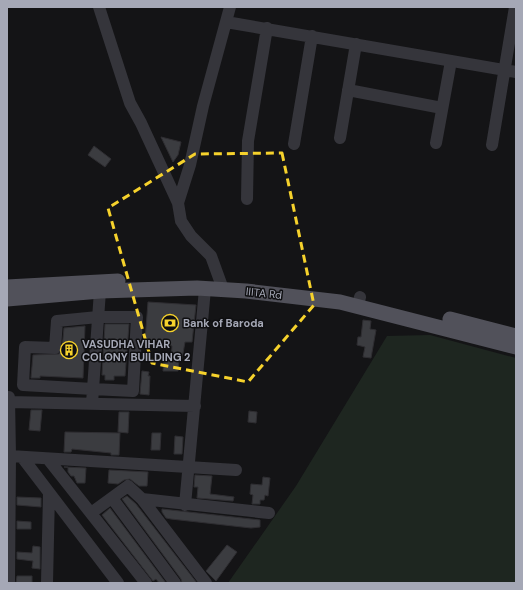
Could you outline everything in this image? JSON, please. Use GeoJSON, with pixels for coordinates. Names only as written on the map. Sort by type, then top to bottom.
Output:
{"type":"FeatureCollection","features":[{"type":"Feature","properties":{"kind":"main road","name":"IIITA Rd"},"geometry":{"type":"LineString","coordinates":[[7,287],[95,281],[320,288],[359,302],[516,347]]}},
{"type":"Feature","properties":{"kind":"main road","name":"IIITA Rd"},"geometry":{"type":"LineString","coordinates":[[7,298],[100,292],[205,289],[222,285]]}},
{"type":"Feature","properties":{"kind":"main road","name":"IIITA Rd"},"geometry":{"type":"LineString","coordinates":[[359,302],[516,336]]}},
{"type":"Feature","properties":{"kind":"street"},"geometry":{"type":"LineString","coordinates":[[99,7],[130,103],[141,123],[178,203],[181,221],[191,236],[210,256],[222,285]]}},
{"type":"Feature","properties":{"kind":"street"},"geometry":{"type":"LineString","coordinates":[[178,203],[190,165],[203,106],[230,7]]}},
{"type":"Feature","properties":{"kind":"street"},"geometry":{"type":"LineString","coordinates":[[492,145],[510,71],[515,15]]}},
{"type":"Feature","properties":{"kind":"street"},"geometry":{"type":"LineString","coordinates":[[226,22],[510,71]]}},
{"type":"Feature","properties":{"kind":"street"},"geometry":{"type":"LineString","coordinates":[[247,199],[248,141],[267,28]]}},
{"type":"Feature","properties":{"kind":"street"},"geometry":{"type":"LineString","coordinates":[[294,144],[312,36]]}},
{"type":"Feature","properties":{"kind":"street"},"geometry":{"type":"LineString","coordinates":[[340,138],[356,44]]}},
{"type":"Feature","properties":{"kind":"street"},"geometry":{"type":"LineString","coordinates":[[436,143],[451,61]]}},
{"type":"Feature","properties":{"kind":"street"},"geometry":{"type":"LineString","coordinates":[[348,90],[442,108]]}},
{"type":"Feature","properties":{"kind":"street"},"geometry":{"type":"LineString","coordinates":[[185,505],[190,468],[205,289]]}},
{"type":"Feature","properties":{"kind":"street"},"geometry":{"type":"LineString","coordinates":[[92,404],[100,292]]}},
{"type":"Feature","properties":{"kind":"street"},"geometry":{"type":"LineString","coordinates":[[98,316],[137,317],[133,391],[93,389],[24,385],[25,347],[55,348],[57,321],[98,316]]}},
{"type":"Feature","properties":{"kind":"street"},"geometry":{"type":"LineString","coordinates":[[9,583],[16,457],[8,399],[92,404],[195,406]]}},
{"type":"Feature","properties":{"kind":"street"},"geometry":{"type":"LineString","coordinates":[[16,457],[236,470]]}},
{"type":"Feature","properties":{"kind":"street"},"geometry":{"type":"LineString","coordinates":[[16,457],[49,493],[118,583]]}},
{"type":"Feature","properties":{"kind":"street"},"geometry":{"type":"LineString","coordinates":[[48,459],[146,583]]}},
{"type":"Feature","properties":{"kind":"street"},"geometry":{"type":"LineString","coordinates":[[91,513],[128,486],[142,499],[206,583]]}},
{"type":"Feature","properties":{"kind":"street"},"geometry":{"type":"LineString","coordinates":[[47,583],[49,493]]}},
{"type":"Feature","properties":{"kind":"street"},"geometry":{"type":"LineString","coordinates":[[112,498],[175,583]]}},
{"type":"Feature","properties":{"kind":"street"},"geometry":{"type":"LineString","coordinates":[[142,499],[185,505],[270,513]]}},
{"type":"Feature","properties":{"kind":"highlighted area"},"geometry":{"type":"Polygon","coordinates":[[[282,153],[314,305],[248,382],[152,363],[108,208],[195,154],[282,153]]]}},
{"type":"Feature","properties":{"kind":"shaded area"},"geometry":{"type":"Polygon","coordinates":[[[430,335],[516,358],[516,583],[228,583],[296,486],[387,336],[430,335]]]}},
{"type":"Feature","properties":{"kind":"building"},"geometry":{"type":"Polygon","coordinates":[[[161,137],[181,142],[178,155],[173,162],[161,137]]]}},
{"type":"Feature","properties":{"kind":"building"},"geometry":{"type":"Polygon","coordinates":[[[94,146],[111,159],[105,167],[88,155],[94,146]]]}},
{"type":"Feature","properties":{"kind":"building","name":"Bank of Baroda"},"geometry":{"type":"Polygon","coordinates":[[[148,302],[196,305],[192,342],[185,342],[182,359],[179,359],[178,371],[163,371],[164,360],[171,361],[172,346],[170,345],[170,341],[145,341],[148,302]]]}},
{"type":"Feature","properties":{"kind":"building"},"geometry":{"type":"Polygon","coordinates":[[[363,320],[371,321],[370,329],[376,330],[371,358],[363,357],[365,347],[357,345],[358,337],[361,337],[363,320]]]}},
{"type":"Feature","properties":{"kind":"building"},"geometry":{"type":"Polygon","coordinates":[[[105,324],[129,324],[125,376],[114,376],[114,380],[105,380],[105,375],[102,375],[105,324]]]}},
{"type":"Feature","properties":{"kind":"building","name":"VASUDHA VIHAR COLONY BUILDING 2"},"geometry":{"type":"Polygon","coordinates":[[[85,326],[83,378],[40,376],[40,378],[31,378],[33,355],[59,354],[62,349],[64,328],[85,326]]]}},
{"type":"Feature","properties":{"kind":"building"},"geometry":{"type":"Polygon","coordinates":[[[142,371],[149,372],[149,395],[140,394],[142,371]]]}},
{"type":"Feature","properties":{"kind":"building"},"geometry":{"type":"Polygon","coordinates":[[[31,410],[42,410],[40,431],[29,430],[31,410]]]}},
{"type":"Feature","properties":{"kind":"building"},"geometry":{"type":"Polygon","coordinates":[[[249,411],[257,412],[256,423],[248,422],[249,411]]]}},
{"type":"Feature","properties":{"kind":"building"},"geometry":{"type":"Polygon","coordinates":[[[119,412],[129,412],[128,433],[118,432],[119,412]]]}},
{"type":"Feature","properties":{"kind":"building"},"geometry":{"type":"Polygon","coordinates":[[[65,432],[120,433],[119,455],[72,449],[71,452],[64,452],[65,432]]]}},
{"type":"Feature","properties":{"kind":"building"},"geometry":{"type":"Polygon","coordinates":[[[152,433],[161,433],[160,450],[151,450],[152,433]]]}},
{"type":"Feature","properties":{"kind":"building"},"geometry":{"type":"Polygon","coordinates":[[[175,436],[183,437],[182,454],[174,454],[175,436]]]}},
{"type":"Feature","properties":{"kind":"building"},"geometry":{"type":"Polygon","coordinates":[[[68,467],[86,468],[85,483],[77,483],[74,476],[71,476],[68,472],[68,467]]]}},
{"type":"Feature","properties":{"kind":"building"},"geometry":{"type":"Polygon","coordinates":[[[109,470],[148,472],[147,486],[139,486],[130,479],[124,480],[118,484],[108,483],[109,470]]]}},
{"type":"Feature","properties":{"kind":"building"},"geometry":{"type":"Polygon","coordinates":[[[195,475],[212,476],[210,494],[234,497],[233,501],[197,498],[198,487],[194,487],[195,475]]]}},
{"type":"Feature","properties":{"kind":"building"},"geometry":{"type":"Polygon","coordinates":[[[263,477],[270,478],[268,496],[265,495],[264,500],[260,500],[260,504],[252,504],[253,495],[250,494],[251,484],[262,485],[263,477]]]}},
{"type":"Feature","properties":{"kind":"building"},"geometry":{"type":"Polygon","coordinates":[[[127,496],[136,504],[197,583],[182,583],[181,579],[122,499],[127,496]]]}},
{"type":"Feature","properties":{"kind":"building"},"geometry":{"type":"Polygon","coordinates":[[[17,497],[41,498],[41,507],[17,505],[17,497]]]}},
{"type":"Feature","properties":{"kind":"building"},"geometry":{"type":"Polygon","coordinates":[[[110,508],[166,583],[159,583],[156,579],[153,581],[102,515],[110,508]]]}},
{"type":"Feature","properties":{"kind":"building"},"geometry":{"type":"Polygon","coordinates":[[[162,509],[260,520],[260,527],[251,528],[171,519],[166,518],[162,512],[162,509]]]}},
{"type":"Feature","properties":{"kind":"building"},"geometry":{"type":"Polygon","coordinates":[[[17,521],[31,522],[31,529],[17,529],[17,521]]]}},
{"type":"Feature","properties":{"kind":"building"},"geometry":{"type":"Polygon","coordinates":[[[227,545],[237,552],[216,581],[206,571],[227,545]]]}},
{"type":"Feature","properties":{"kind":"building"},"geometry":{"type":"Polygon","coordinates":[[[33,546],[40,547],[40,569],[32,568],[33,561],[17,559],[17,552],[32,553],[33,546]]]}},
{"type":"Feature","properties":{"kind":"building"},"geometry":{"type":"Polygon","coordinates":[[[17,576],[32,576],[32,583],[16,583],[17,576]]]}},
{"type":"Feature","properties":{"kind":"place","name":"Bank of Baroda"},"geometry":{"type":"Point","coordinates":[170,323]}},
{"type":"Feature","properties":{"kind":"place","name":"VASUDHA VIHAR COLONY BUILDING 2"},"geometry":{"type":"Point","coordinates":[69,350]}}]}
